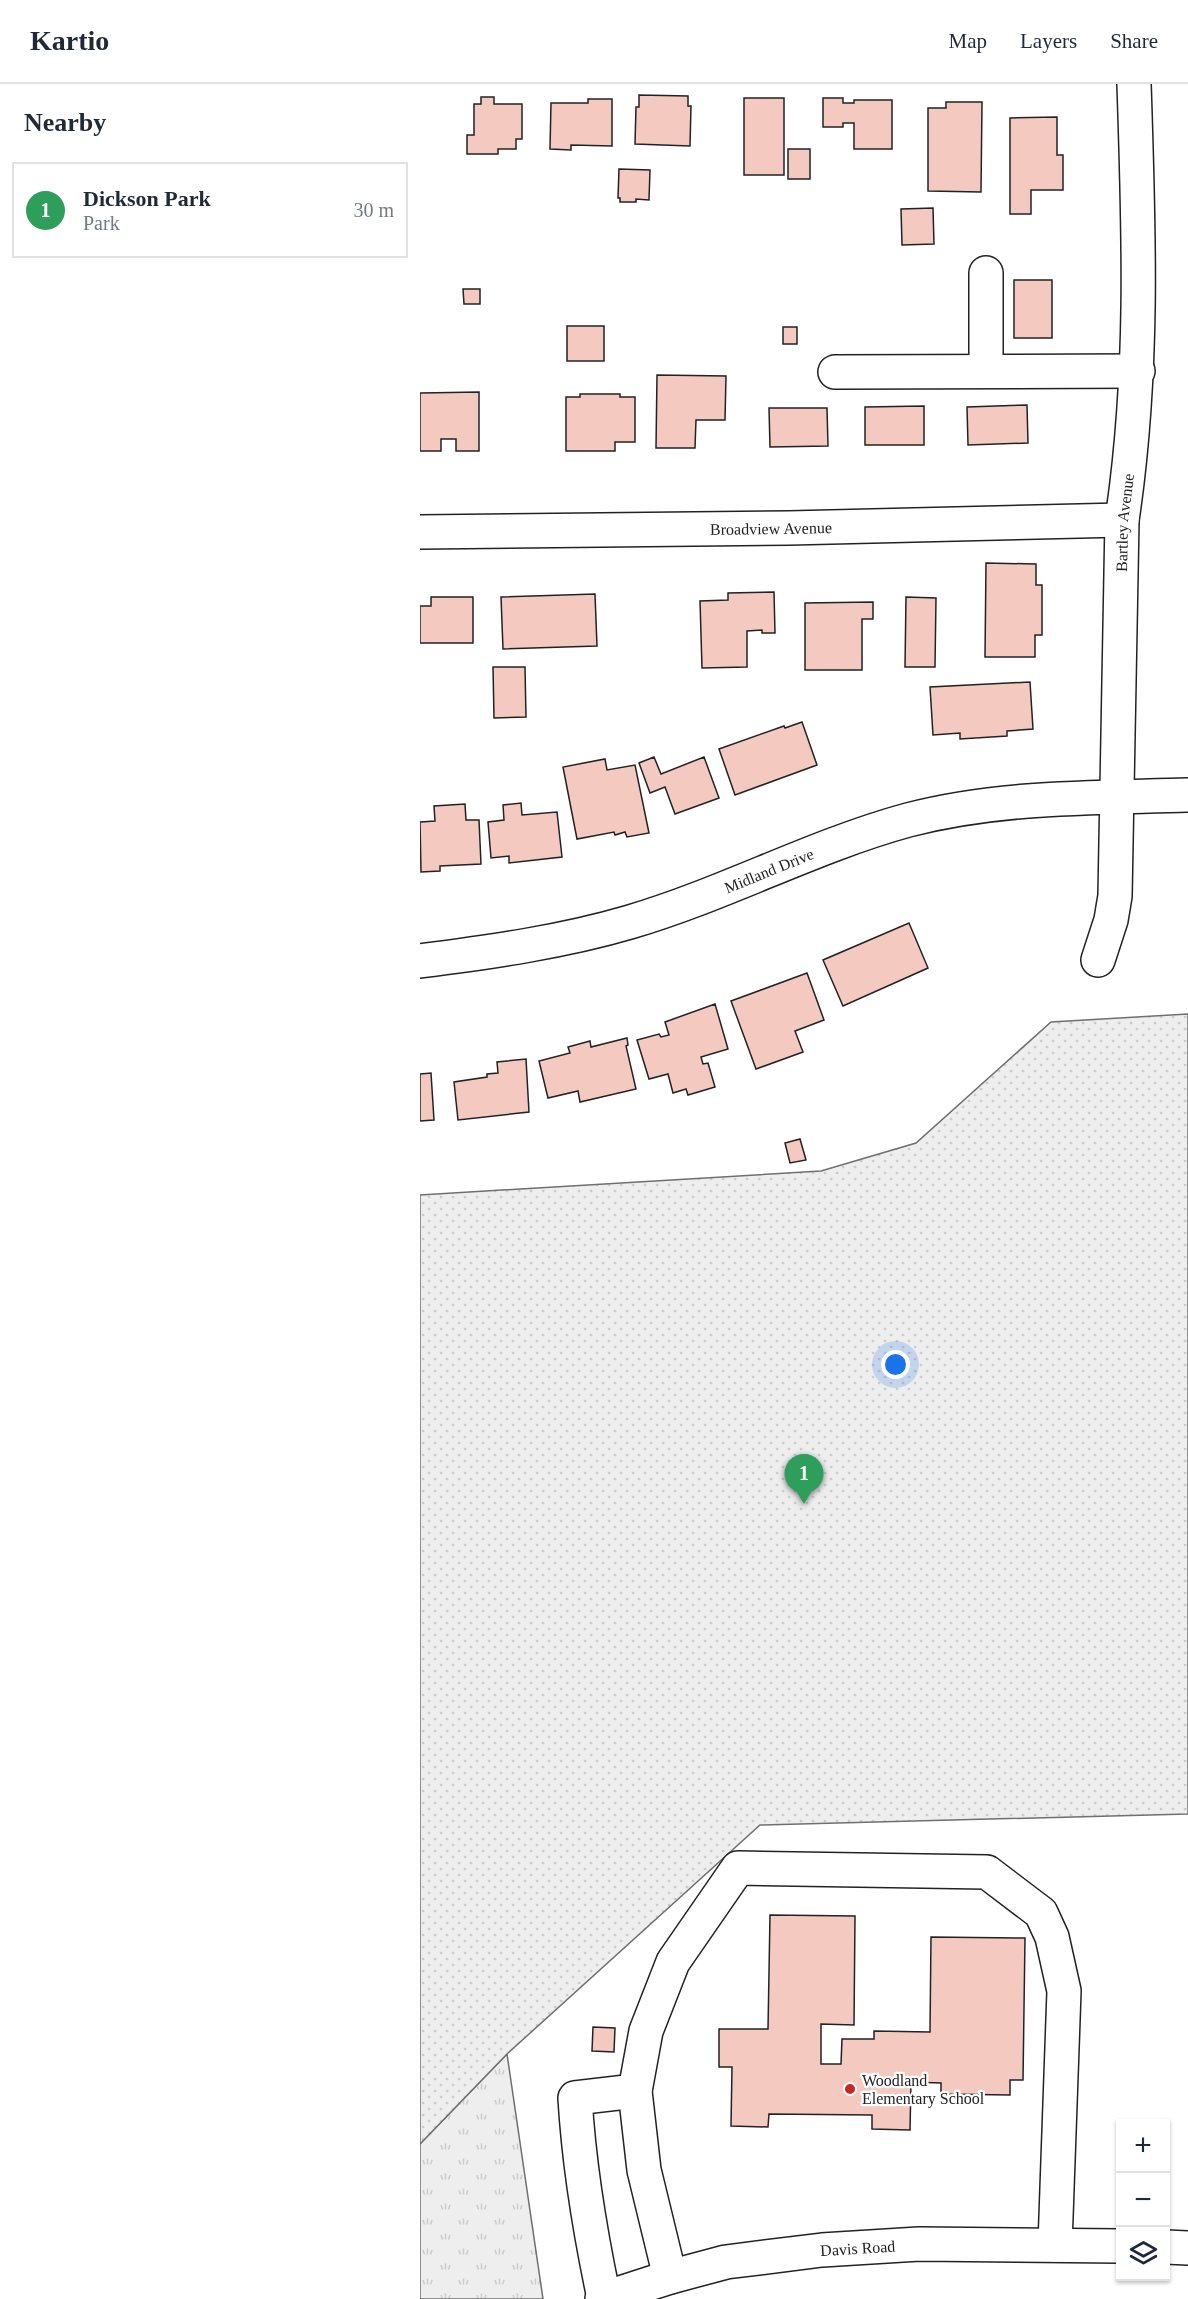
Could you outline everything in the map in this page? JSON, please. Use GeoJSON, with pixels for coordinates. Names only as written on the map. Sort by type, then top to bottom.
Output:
{"type":"FeatureCollection","features":[{"type":"Feature","properties":{"kind":"street","name":"Bartley Avenue"},"geometry":{"type":"LineString","coordinates":[[1098,960],[1111,920],[1115,896],[1122,520],[1131,462],[1138,371],[1139,232],[1134,84]]}},
{"type":"Feature","properties":{"kind":"street"},"geometry":{"type":"LineString","coordinates":[[986,273],[986,371]]}},
{"type":"Feature","properties":{"kind":"street"},"geometry":{"type":"LineString","coordinates":[[835,372],[1138,371]]}},
{"type":"Feature","properties":{"kind":"street","name":"Broadview Avenue"},"geometry":{"type":"LineString","coordinates":[[420,532],[789,528],[1122,520]]}},
{"type":"Feature","properties":{"kind":"street","name":"Midland Drive"},"geometry":{"type":"LineString","coordinates":[[420,961],[557,940],[630,922],[739,883],[861,834],[960,808],[1016,801],[1188,795]]}},
{"type":"Feature","properties":{"kind":"street"},"geometry":{"type":"LineString","coordinates":[[670,2277],[644,2170],[635,2091],[646,2031],[673,1962],[738,1868],[987,1872],[1041,1912],[1052,1937],[1064,1991],[1055,2245]]}},
{"type":"Feature","properties":{"kind":"street"},"geometry":{"type":"LineString","coordinates":[[603,2299],[580,2162],[575,2098],[635,2091]]}},
{"type":"Feature","properties":{"kind":"street","name":"Davis Road"},"geometry":{"type":"LineString","coordinates":[[603,2299],[726,2262],[822,2250],[919,2244],[1116,2246]]}},
{"type":"Feature","properties":{"kind":"street"},"geometry":{"type":"LineString","coordinates":[[1170,2247],[1188,2248]]}},
{"type":"Feature","properties":{"kind":"green space"},"geometry":{"type":"Polygon","coordinates":[[[1188,1014],[1188,1814],[760,1825],[507,2054],[420,2144],[420,1195],[821,1171],[916,1143],[1051,1022],[1188,1014]]]}},
{"type":"Feature","properties":{"kind":"green space"},"geometry":{"type":"Polygon","coordinates":[[[507,2054],[543,2299],[420,2299],[420,2144],[507,2054]]]}},
{"type":"Feature","properties":{"kind":"building"},"geometry":{"type":"Polygon","coordinates":[[[639,95],[688,96],[688,106],[691,106],[690,146],[635,144],[636,107],[639,107],[639,95]]]}},
{"type":"Feature","properties":{"kind":"building"},"geometry":{"type":"Polygon","coordinates":[[[481,97],[494,97],[494,104],[522,104],[522,139],[516,139],[516,149],[498,149],[498,154],[467,154],[467,135],[474,135],[474,104],[481,104],[481,97]]]}},
{"type":"Feature","properties":{"kind":"building"},"geometry":{"type":"Polygon","coordinates":[[[744,98],[784,98],[784,175],[744,175],[744,98]]]}},
{"type":"Feature","properties":{"kind":"building"},"geometry":{"type":"Polygon","coordinates":[[[823,98],[843,98],[843,103],[854,103],[854,100],[892,100],[892,149],[854,149],[854,123],[843,123],[843,127],[823,127],[823,98]]]}},
{"type":"Feature","properties":{"kind":"building"},"geometry":{"type":"Polygon","coordinates":[[[588,99],[612,99],[612,146],[571,145],[571,150],[550,149],[551,103],[588,103],[588,99]]]}},
{"type":"Feature","properties":{"kind":"building"},"geometry":{"type":"Polygon","coordinates":[[[946,102],[982,102],[981,192],[928,191],[928,108],[946,108],[946,102]]]}},
{"type":"Feature","properties":{"kind":"building"},"geometry":{"type":"Polygon","coordinates":[[[1057,117],[1057,155],[1063,155],[1063,190],[1031,190],[1031,214],[1010,214],[1010,118],[1057,117]]]}},
{"type":"Feature","properties":{"kind":"building"},"geometry":{"type":"Polygon","coordinates":[[[788,149],[810,149],[810,179],[788,179],[788,149]]]}},
{"type":"Feature","properties":{"kind":"building"},"geometry":{"type":"Polygon","coordinates":[[[619,169],[650,170],[649,200],[636,199],[636,202],[620,202],[618,198],[619,169]]]}},
{"type":"Feature","properties":{"kind":"building"},"geometry":{"type":"Polygon","coordinates":[[[933,208],[934,244],[902,245],[901,209],[933,208]]]}},
{"type":"Feature","properties":{"kind":"building"},"geometry":{"type":"Polygon","coordinates":[[[1014,280],[1052,280],[1052,338],[1014,338],[1014,280]]]}},
{"type":"Feature","properties":{"kind":"building"},"geometry":{"type":"Polygon","coordinates":[[[463,289],[480,289],[480,304],[464,304],[463,289]]]}},
{"type":"Feature","properties":{"kind":"building"},"geometry":{"type":"Polygon","coordinates":[[[567,326],[604,326],[604,361],[567,361],[567,326]]]}},
{"type":"Feature","properties":{"kind":"building"},"geometry":{"type":"Polygon","coordinates":[[[783,327],[797,327],[797,344],[783,344],[783,327]]]}},
{"type":"Feature","properties":{"kind":"building"},"geometry":{"type":"Polygon","coordinates":[[[657,375],[726,376],[725,420],[696,420],[695,448],[656,448],[657,375]]]}},
{"type":"Feature","properties":{"kind":"building"},"geometry":{"type":"Polygon","coordinates":[[[479,392],[479,451],[456,451],[456,439],[441,439],[441,451],[420,451],[420,393],[479,392]]]}},
{"type":"Feature","properties":{"kind":"building"},"geometry":{"type":"Polygon","coordinates":[[[580,394],[620,394],[620,397],[635,397],[635,442],[615,442],[615,451],[566,451],[566,397],[580,397],[580,394]]]}},
{"type":"Feature","properties":{"kind":"building"},"geometry":{"type":"Polygon","coordinates":[[[1027,405],[1028,443],[968,445],[967,407],[1027,405]]]}},
{"type":"Feature","properties":{"kind":"building"},"geometry":{"type":"Polygon","coordinates":[[[924,406],[924,445],[865,445],[865,407],[924,406]]]}},
{"type":"Feature","properties":{"kind":"building"},"geometry":{"type":"Polygon","coordinates":[[[769,408],[827,408],[828,446],[770,447],[769,408]]]}},
{"type":"Feature","properties":{"kind":"building"},"geometry":{"type":"Polygon","coordinates":[[[986,563],[1036,564],[1036,585],[1042,585],[1042,635],[1035,635],[1035,657],[985,657],[986,563]]]}},
{"type":"Feature","properties":{"kind":"building"},"geometry":{"type":"Polygon","coordinates":[[[774,592],[775,633],[762,633],[762,630],[747,631],[747,667],[702,668],[700,601],[728,600],[728,593],[774,592]]]}},
{"type":"Feature","properties":{"kind":"building"},"geometry":{"type":"Polygon","coordinates":[[[595,594],[597,646],[503,649],[501,597],[595,594]]]}},
{"type":"Feature","properties":{"kind":"building"},"geometry":{"type":"Polygon","coordinates":[[[431,597],[473,597],[473,643],[420,643],[420,606],[431,606],[431,597]]]}},
{"type":"Feature","properties":{"kind":"building"},"geometry":{"type":"Polygon","coordinates":[[[906,597],[936,598],[935,667],[905,667],[906,597]]]}},
{"type":"Feature","properties":{"kind":"building"},"geometry":{"type":"Polygon","coordinates":[[[873,602],[873,619],[862,619],[862,670],[805,670],[805,603],[873,602]]]}},
{"type":"Feature","properties":{"kind":"building"},"geometry":{"type":"Polygon","coordinates":[[[493,667],[525,667],[526,717],[494,718],[493,667]]]}},
{"type":"Feature","properties":{"kind":"building"},"geometry":{"type":"Polygon","coordinates":[[[1030,682],[1033,729],[1007,731],[1007,736],[960,739],[960,733],[933,735],[930,687],[1030,682]]]}},
{"type":"Feature","properties":{"kind":"building"},"geometry":{"type":"Polygon","coordinates":[[[802,722],[817,765],[735,795],[719,749],[802,722]]]}},
{"type":"Feature","properties":{"kind":"building"},"geometry":{"type":"Polygon","coordinates":[[[654,757],[661,774],[704,757],[719,798],[675,814],[665,787],[650,793],[639,763],[654,757]]]}},
{"type":"Feature","properties":{"kind":"building"},"geometry":{"type":"Polygon","coordinates":[[[605,759],[607,770],[635,765],[649,833],[627,837],[625,832],[615,835],[614,832],[577,839],[563,767],[605,759]]]}},
{"type":"Feature","properties":{"kind":"building"},"geometry":{"type":"Polygon","coordinates":[[[521,803],[522,815],[557,812],[562,857],[509,863],[509,856],[491,858],[488,822],[504,820],[503,805],[521,803]]]}},
{"type":"Feature","properties":{"kind":"building"},"geometry":{"type":"Polygon","coordinates":[[[465,804],[466,820],[479,820],[481,864],[440,866],[440,871],[421,872],[420,822],[435,821],[434,806],[465,804]]]}},
{"type":"Feature","properties":{"kind":"building"},"geometry":{"type":"Polygon","coordinates":[[[909,923],[928,968],[843,1006],[823,960],[909,923]]]}},
{"type":"Feature","properties":{"kind":"building"},"geometry":{"type":"Polygon","coordinates":[[[807,973],[824,1020],[795,1031],[803,1052],[756,1069],[731,1001],[807,973]]]}},
{"type":"Feature","properties":{"kind":"building"},"geometry":{"type":"Polygon","coordinates":[[[715,1004],[728,1049],[701,1057],[703,1064],[708,1063],[715,1087],[688,1095],[686,1089],[673,1093],[668,1074],[649,1079],[637,1040],[659,1034],[661,1037],[669,1035],[665,1022],[715,1004]]]}},
{"type":"Feature","properties":{"kind":"building"},"geometry":{"type":"Polygon","coordinates":[[[627,1038],[628,1045],[626,1046],[636,1089],[580,1102],[578,1091],[548,1098],[539,1061],[570,1053],[568,1047],[590,1041],[591,1047],[627,1038]]]}},
{"type":"Feature","properties":{"kind":"building"},"geometry":{"type":"Polygon","coordinates":[[[526,1059],[529,1112],[458,1120],[454,1082],[498,1073],[497,1062],[526,1059]]]}},
{"type":"Feature","properties":{"kind":"building"},"geometry":{"type":"Polygon","coordinates":[[[431,1073],[434,1120],[420,1121],[420,1074],[431,1073]]]}},
{"type":"Feature","properties":{"kind":"building"},"geometry":{"type":"Polygon","coordinates":[[[800,1139],[806,1160],[790,1163],[785,1143],[800,1139]]]}},
{"type":"Feature","properties":{"kind":"building"},"geometry":{"type":"Polygon","coordinates":[[[770,1915],[855,1916],[854,2025],[821,2024],[821,2064],[841,2064],[842,2039],[874,2039],[874,2031],[930,2032],[931,1937],[1025,1938],[1023,2080],[1010,2080],[1010,2095],[941,2094],[941,2083],[911,2082],[910,2130],[872,2129],[872,2115],[769,2114],[768,2127],[731,2126],[732,2067],[719,2067],[719,2029],[768,2029],[770,1915]]]}},
{"type":"Feature","properties":{"kind":"building"},"geometry":{"type":"Polygon","coordinates":[[[593,2027],[615,2028],[614,2052],[592,2051],[593,2027]]]}},
{"type":"Feature","properties":{"kind":"place","name":"Dickson Park"},"geometry":{"type":"Point","coordinates":[804,1504]}},
{"type":"Feature","properties":{"kind":"place","name":"Woodland Elementary School"},"geometry":{"type":"Point","coordinates":[850,2089]}}]}
